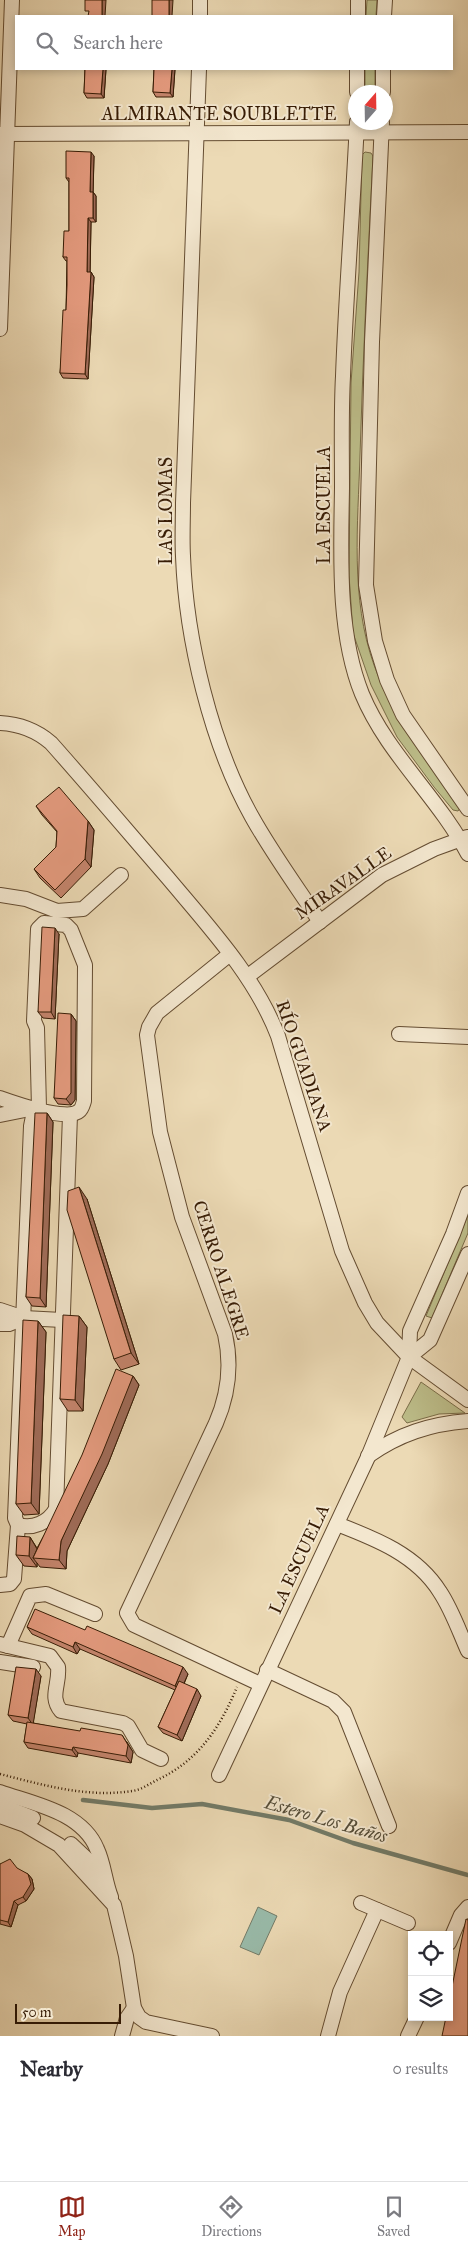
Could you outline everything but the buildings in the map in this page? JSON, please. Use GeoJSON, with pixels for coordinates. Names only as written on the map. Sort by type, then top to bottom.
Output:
{"type":"FeatureCollection","features":[{"type":"Feature","properties":{"kind":"street"},"geometry":{"type":"LineString","coordinates":[[0,329],[4,134],[12,0]]}},
{"type":"Feature","properties":{"kind":"street"},"geometry":{"type":"LineString","coordinates":[[200,0],[200,15]]}},
{"type":"Feature","properties":{"kind":"street"},"geometry":{"type":"LineString","coordinates":[[358,0],[358,15]]}},
{"type":"Feature","properties":{"kind":"street"},"geometry":{"type":"LineString","coordinates":[[384,15],[385,0]]}},
{"type":"Feature","properties":{"kind":"street","name":"LAS LOMAS"},"geometry":{"type":"LineString","coordinates":[[199,70],[183,520],[183,555],[191,631],[205,695],[220,742],[238,788],[252,817],[320,922]]}},
{"type":"Feature","properties":{"kind":"street"},"geometry":{"type":"LineString","coordinates":[[357,70],[357,85]]}},
{"type":"Feature","properties":{"kind":"street"},"geometry":{"type":"LineString","coordinates":[[383,70],[383,85]]}},
{"type":"Feature","properties":{"kind":"street","name":"ALMIRANTE SOUBLETTE"},"geometry":{"type":"LineString","coordinates":[[4,134],[197,133],[348,128]]}},
{"type":"Feature","properties":{"kind":"street","name":"ALMIRANTE SOUBLETTE"},"geometry":{"type":"LineString","coordinates":[[393,129],[468,132]]}},
{"type":"Feature","properties":{"kind":"street","name":"LA ESCUELA"},"geometry":{"type":"LineString","coordinates":[[356,130],[343,378],[342,515],[347,636],[355,674],[362,693],[380,728],[464,838],[468,854]]}},
{"type":"Feature","properties":{"kind":"street"},"geometry":{"type":"LineString","coordinates":[[382,130],[367,476],[366,585],[368,602],[381,662],[403,715],[468,809]]}},
{"type":"Feature","properties":{"kind":"street","name":"RÍO GUADIANA"},"geometry":{"type":"LineString","coordinates":[[0,723],[26,727],[39,733],[51,743],[187,901],[248,976],[267,1008],[278,1036],[342,1251],[354,1281],[378,1323],[409,1358],[454,1392],[468,1400]]}},
{"type":"Feature","properties":{"kind":"street","name":"MIRAVALLE"},"geometry":{"type":"LineString","coordinates":[[248,976],[382,875],[405,862],[464,838]]}},
{"type":"Feature","properties":{"kind":"street"},"geometry":{"type":"LineString","coordinates":[[0,895],[26,899],[57,911],[83,909],[121,875]]}},
{"type":"Feature","properties":{"kind":"street"},"geometry":{"type":"LineString","coordinates":[[0,1098],[39,1108],[48,1112],[70,1115],[79,1112],[84,1101],[85,965],[71,930],[66,925],[44,924],[38,929],[34,1021],[37,1028],[39,1108],[33,1116],[31,1126],[15,1518],[18,1525],[14,1579],[10,1584],[0,1585]]}},
{"type":"Feature","properties":{"kind":"street","name":"CERRO ALEGRE"},"geometry":{"type":"LineString","coordinates":[[230,954],[157,1013],[147,1035],[160,1132],[182,1217],[228,1348],[229,1378],[223,1409],[127,1613],[134,1625],[260,1684]]}},
{"type":"Feature","properties":{"kind":"street"},"geometry":{"type":"LineString","coordinates":[[399,1034],[468,1037]]}},
{"type":"Feature","properties":{"kind":"street"},"geometry":{"type":"LineString","coordinates":[[0,1115],[39,1108]]}},
{"type":"Feature","properties":{"kind":"street"},"geometry":{"type":"LineString","coordinates":[[18,1525],[26,1527],[43,1523],[56,1509],[70,1115]]}},
{"type":"Feature","properties":{"kind":"street","name":"LA ESCUELA"},"geometry":{"type":"LineString","coordinates":[[219,1775],[368,1457],[409,1358],[410,1331],[468,1193]]}},
{"type":"Feature","properties":{"kind":"street","name":"LA ESCUELA"},"geometry":{"type":"LineString","coordinates":[[409,1358],[430,1340],[468,1254]]}},
{"type":"Feature","properties":{"kind":"street"},"geometry":{"type":"LineString","coordinates":[[0,1310],[24,1318],[62,1320]]}},
{"type":"Feature","properties":{"kind":"street"},"geometry":{"type":"LineString","coordinates":[[0,1324],[9,1324],[24,1318]]}},
{"type":"Feature","properties":{"kind":"street"},"geometry":{"type":"LineString","coordinates":[[368,1457],[385,1444],[418,1429],[446,1423],[468,1421]]}},
{"type":"Feature","properties":{"kind":"street"},"geometry":{"type":"LineString","coordinates":[[337,1524],[392,1548],[424,1571],[441,1593],[468,1651]]}},
{"type":"Feature","properties":{"kind":"street"},"geometry":{"type":"LineString","coordinates":[[95,1614],[46,1594],[30,1596],[4,1645],[44,1654],[54,1661],[59,1673],[54,1698],[56,1705],[62,1711],[124,1723],[128,1726],[142,1750],[161,1759]]}},
{"type":"Feature","properties":{"kind":"street"},"geometry":{"type":"LineString","coordinates":[[0,1662],[33,1667]]}},
{"type":"Feature","properties":{"kind":"street"},"geometry":{"type":"LineString","coordinates":[[267,1670],[333,1701],[344,1712],[389,1826]]}},
{"type":"Feature","properties":{"kind":"street"},"geometry":{"type":"LineString","coordinates":[[0,1792],[59,1813],[82,1828],[92,1838],[98,1850],[106,1885],[114,1905],[126,1956],[134,2008],[139,2017],[146,2022],[212,2036]]}},
{"type":"Feature","properties":{"kind":"street"},"geometry":{"type":"LineString","coordinates":[[0,1805],[32,1818],[61,1836],[87,1859],[106,1885]]}},
{"type":"Feature","properties":{"kind":"street"},"geometry":{"type":"LineString","coordinates":[[0,1816],[25,1825],[60,1845],[114,1905]]}},
{"type":"Feature","properties":{"kind":"street"},"geometry":{"type":"LineString","coordinates":[[361,1903],[408,1923]]}},
{"type":"Feature","properties":{"kind":"street"},"geometry":{"type":"LineString","coordinates":[[453,1934],[461,1915],[468,1907]]}},
{"type":"Feature","properties":{"kind":"street"},"geometry":{"type":"LineString","coordinates":[[328,2036],[340,1992],[377,1910]]}},
{"type":"Feature","properties":{"kind":"street"},"geometry":{"type":"LineString","coordinates":[[122,2036],[127,2018],[134,2008]]}},
{"type":"Feature","properties":{"kind":"street"},"geometry":{"type":"LineString","coordinates":[[408,2036],[415,2021]]}},
{"type":"Feature","properties":{"kind":"green space"},"geometry":{"type":"Polygon","coordinates":[[[367,0],[377,0],[376,15],[366,15],[367,0]]]}},
{"type":"Feature","properties":{"kind":"green space"},"geometry":{"type":"Polygon","coordinates":[[[365,70],[375,70],[375,85],[365,85],[365,70]]]}},
{"type":"Feature","properties":{"kind":"green space"},"geometry":{"type":"Polygon","coordinates":[[[365,152],[371,153],[373,156],[357,534],[358,587],[361,614],[366,640],[374,665],[391,703],[412,739],[461,807],[458,811],[453,810],[434,787],[397,737],[371,685],[353,633],[349,575],[351,383],[359,272],[362,155],[365,152]]]}},
{"type":"Feature","properties":{"kind":"green space"},"geometry":{"type":"Polygon","coordinates":[[[468,1215],[468,1233],[432,1318],[426,1316],[468,1215]]]}},
{"type":"Feature","properties":{"kind":"green space"},"geometry":{"type":"Polygon","coordinates":[[[421,1382],[465,1413],[439,1414],[407,1423],[402,1417],[421,1382]]]}},
{"type":"Feature","properties":{"kind":"shaded area"},"geometry":{"type":"Polygon","coordinates":[[[258,1907],[277,1916],[259,1955],[240,1947],[258,1907]]]}},
{"type":"Feature","properties":{"kind":"waterway","name":"Estero Los Baños"},"geometry":{"type":"LineString","coordinates":[[83,1800],[152,1808],[202,1804],[289,1820],[353,1843],[468,1875]]}}]}
